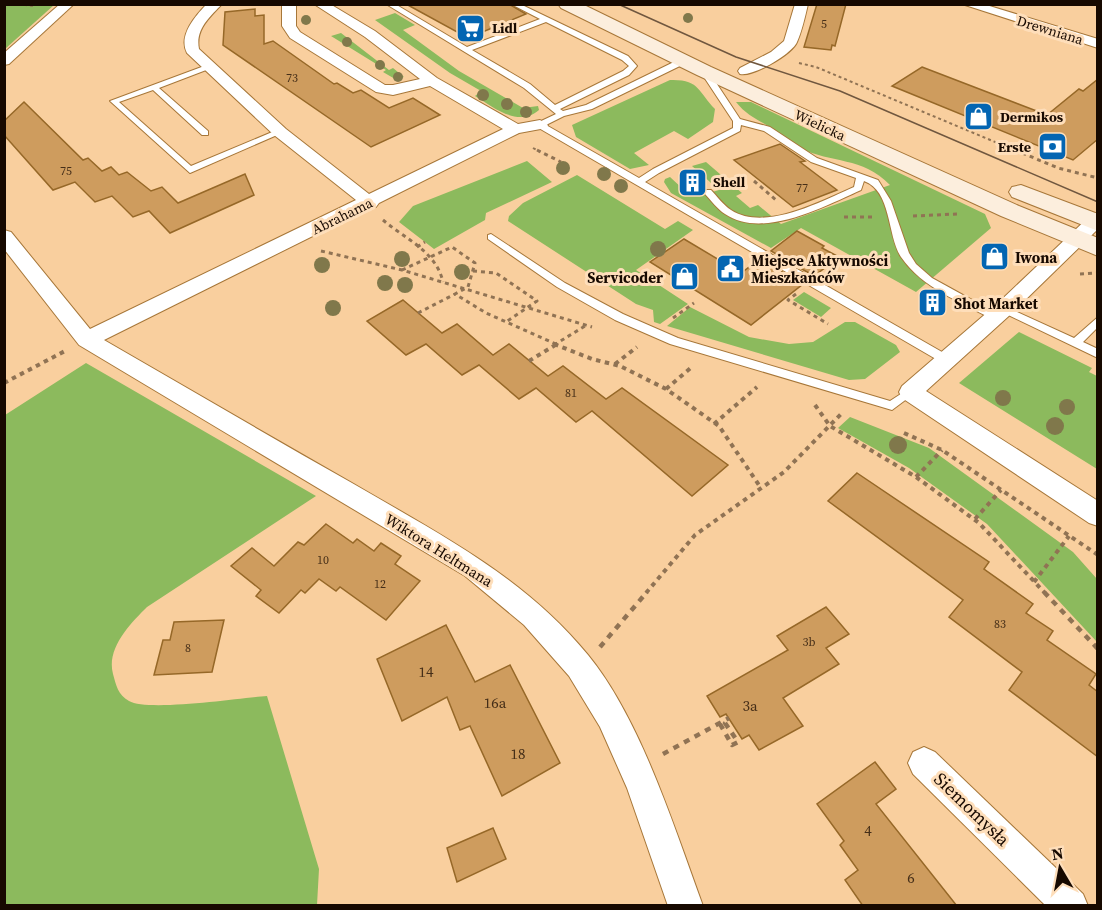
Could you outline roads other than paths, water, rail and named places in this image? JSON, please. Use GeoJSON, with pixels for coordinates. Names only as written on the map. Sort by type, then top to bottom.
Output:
{"type":"FeatureCollection","features":[{"type":"Feature","properties":{"kind":"main road","name":"Wielicka"},"geometry":{"type":"LineString","coordinates":[[567,4],[694,66],[1093,230]]}},
{"type":"Feature","properties":{"kind":"main road","name":"Wielicka"},"geometry":{"type":"LineString","coordinates":[[596,4],[986,176]]}},
{"type":"Feature","properties":{"kind":"main road"},"geometry":{"type":"LineString","coordinates":[[1007,185],[1093,230]]}},
{"type":"Feature","properties":{"kind":"street"},"geometry":{"type":"LineString","coordinates":[[4,62],[68,4]]}},
{"type":"Feature","properties":{"kind":"street"},"geometry":{"type":"LineString","coordinates":[[216,4],[204,14],[189,45],[280,132],[370,203]]}},
{"type":"Feature","properties":{"kind":"street"},"geometry":{"type":"LineString","coordinates":[[289,4],[289,26],[295,35],[381,88],[393,90],[432,81]]}},
{"type":"Feature","properties":{"kind":"street"},"geometry":{"type":"LineString","coordinates":[[320,4],[370,34],[432,81],[515,129]]}},
{"type":"Feature","properties":{"kind":"street"},"geometry":{"type":"LineString","coordinates":[[746,71],[776,55],[790,43],[802,4]]}},
{"type":"Feature","properties":{"kind":"street","name":"Drewniana"},"geometry":{"type":"LineString","coordinates":[[968,4],[1098,44]]}},
{"type":"Feature","properties":{"kind":"street","name":"Abrahama"},"geometry":{"type":"LineString","coordinates":[[87,340],[370,203],[515,129],[540,125]]}},
{"type":"Feature","properties":{"kind":"street"},"geometry":{"type":"LineString","coordinates":[[1093,230],[910,392],[1098,515]]}},
{"type":"Feature","properties":{"kind":"street"},"geometry":{"type":"LineString","coordinates":[[4,236],[87,340]]}},
{"type":"Feature","properties":{"kind":"street","name":"Wiktora Heltmana"},"geometry":{"type":"LineString","coordinates":[[87,340],[474,568],[534,616],[579,666],[611,716],[642,786],[686,906]]}},
{"type":"Feature","properties":{"kind":"street","name":"Siemomysła"},"geometry":{"type":"LineString","coordinates":[[924,764],[1071,906]]}},
{"type":"Feature","properties":{"kind":"lane"},"geometry":{"type":"LineString","coordinates":[[389,4],[527,86],[558,111],[626,74],[633,66],[625,58],[514,4]]}},
{"type":"Feature","properties":{"kind":"lane"},"geometry":{"type":"LineString","coordinates":[[467,50],[545,20]]}},
{"type":"Feature","properties":{"kind":"lane"},"geometry":{"type":"LineString","coordinates":[[638,183],[738,129],[737,121],[694,66]]}},
{"type":"Feature","properties":{"kind":"lane","name":"Abrahama"},"geometry":{"type":"LineString","coordinates":[[540,125],[558,111],[589,107],[694,66]]}},
{"type":"Feature","properties":{"kind":"lane"},"geometry":{"type":"LineString","coordinates":[[210,67],[114,101],[190,170],[280,132]]}},
{"type":"Feature","properties":{"kind":"lane"},"geometry":{"type":"LineString","coordinates":[[154,87],[205,133]]}},
{"type":"Feature","properties":{"kind":"lane"},"geometry":{"type":"LineString","coordinates":[[737,121],[767,129],[814,160],[875,182],[887,201],[904,254],[913,266],[929,280],[1098,354]]}},
{"type":"Feature","properties":{"kind":"lane"},"geometry":{"type":"LineString","coordinates":[[540,125],[945,359]]}},
{"type":"Feature","properties":{"kind":"lane"},"geometry":{"type":"LineString","coordinates":[[708,192],[729,213],[750,220],[767,220],[789,216],[858,188],[861,176]]}},
{"type":"Feature","properties":{"kind":"lane"},"geometry":{"type":"LineString","coordinates":[[491,237],[561,285],[619,317],[675,340],[892,406],[910,392]]}},
{"type":"Feature","properties":{"kind":"lane"},"geometry":{"type":"LineString","coordinates":[[1076,343],[1098,320]]}},
{"type":"Feature","properties":{"kind":"tram line"},"geometry":{"type":"LineString","coordinates":[[618,4],[736,57],[840,91],[1098,202]]}},
{"type":"Feature","properties":{"kind":"place","name":"Lidl"},"geometry":{"type":"Point","coordinates":[471,28]}},
{"type":"Feature","properties":{"kind":"place","name":"Dermikos"},"geometry":{"type":"Point","coordinates":[979,117]}},
{"type":"Feature","properties":{"kind":"place","name":"Erste"},"geometry":{"type":"Point","coordinates":[1052,147]}},
{"type":"Feature","properties":{"kind":"place","name":"Shell"},"geometry":{"type":"Point","coordinates":[692,182]}},
{"type":"Feature","properties":{"kind":"place","name":"Iwona"},"geometry":{"type":"Point","coordinates":[994,257]}},
{"type":"Feature","properties":{"kind":"place","name":"Miejsce Aktywności Mieszkańców"},"geometry":{"type":"Point","coordinates":[730,269]}},
{"type":"Feature","properties":{"kind":"place","name":"Servicoder"},"geometry":{"type":"Point","coordinates":[684,277]}},
{"type":"Feature","properties":{"kind":"place","name":"Shot Market"},"geometry":{"type":"Point","coordinates":[933,303]}}]}
